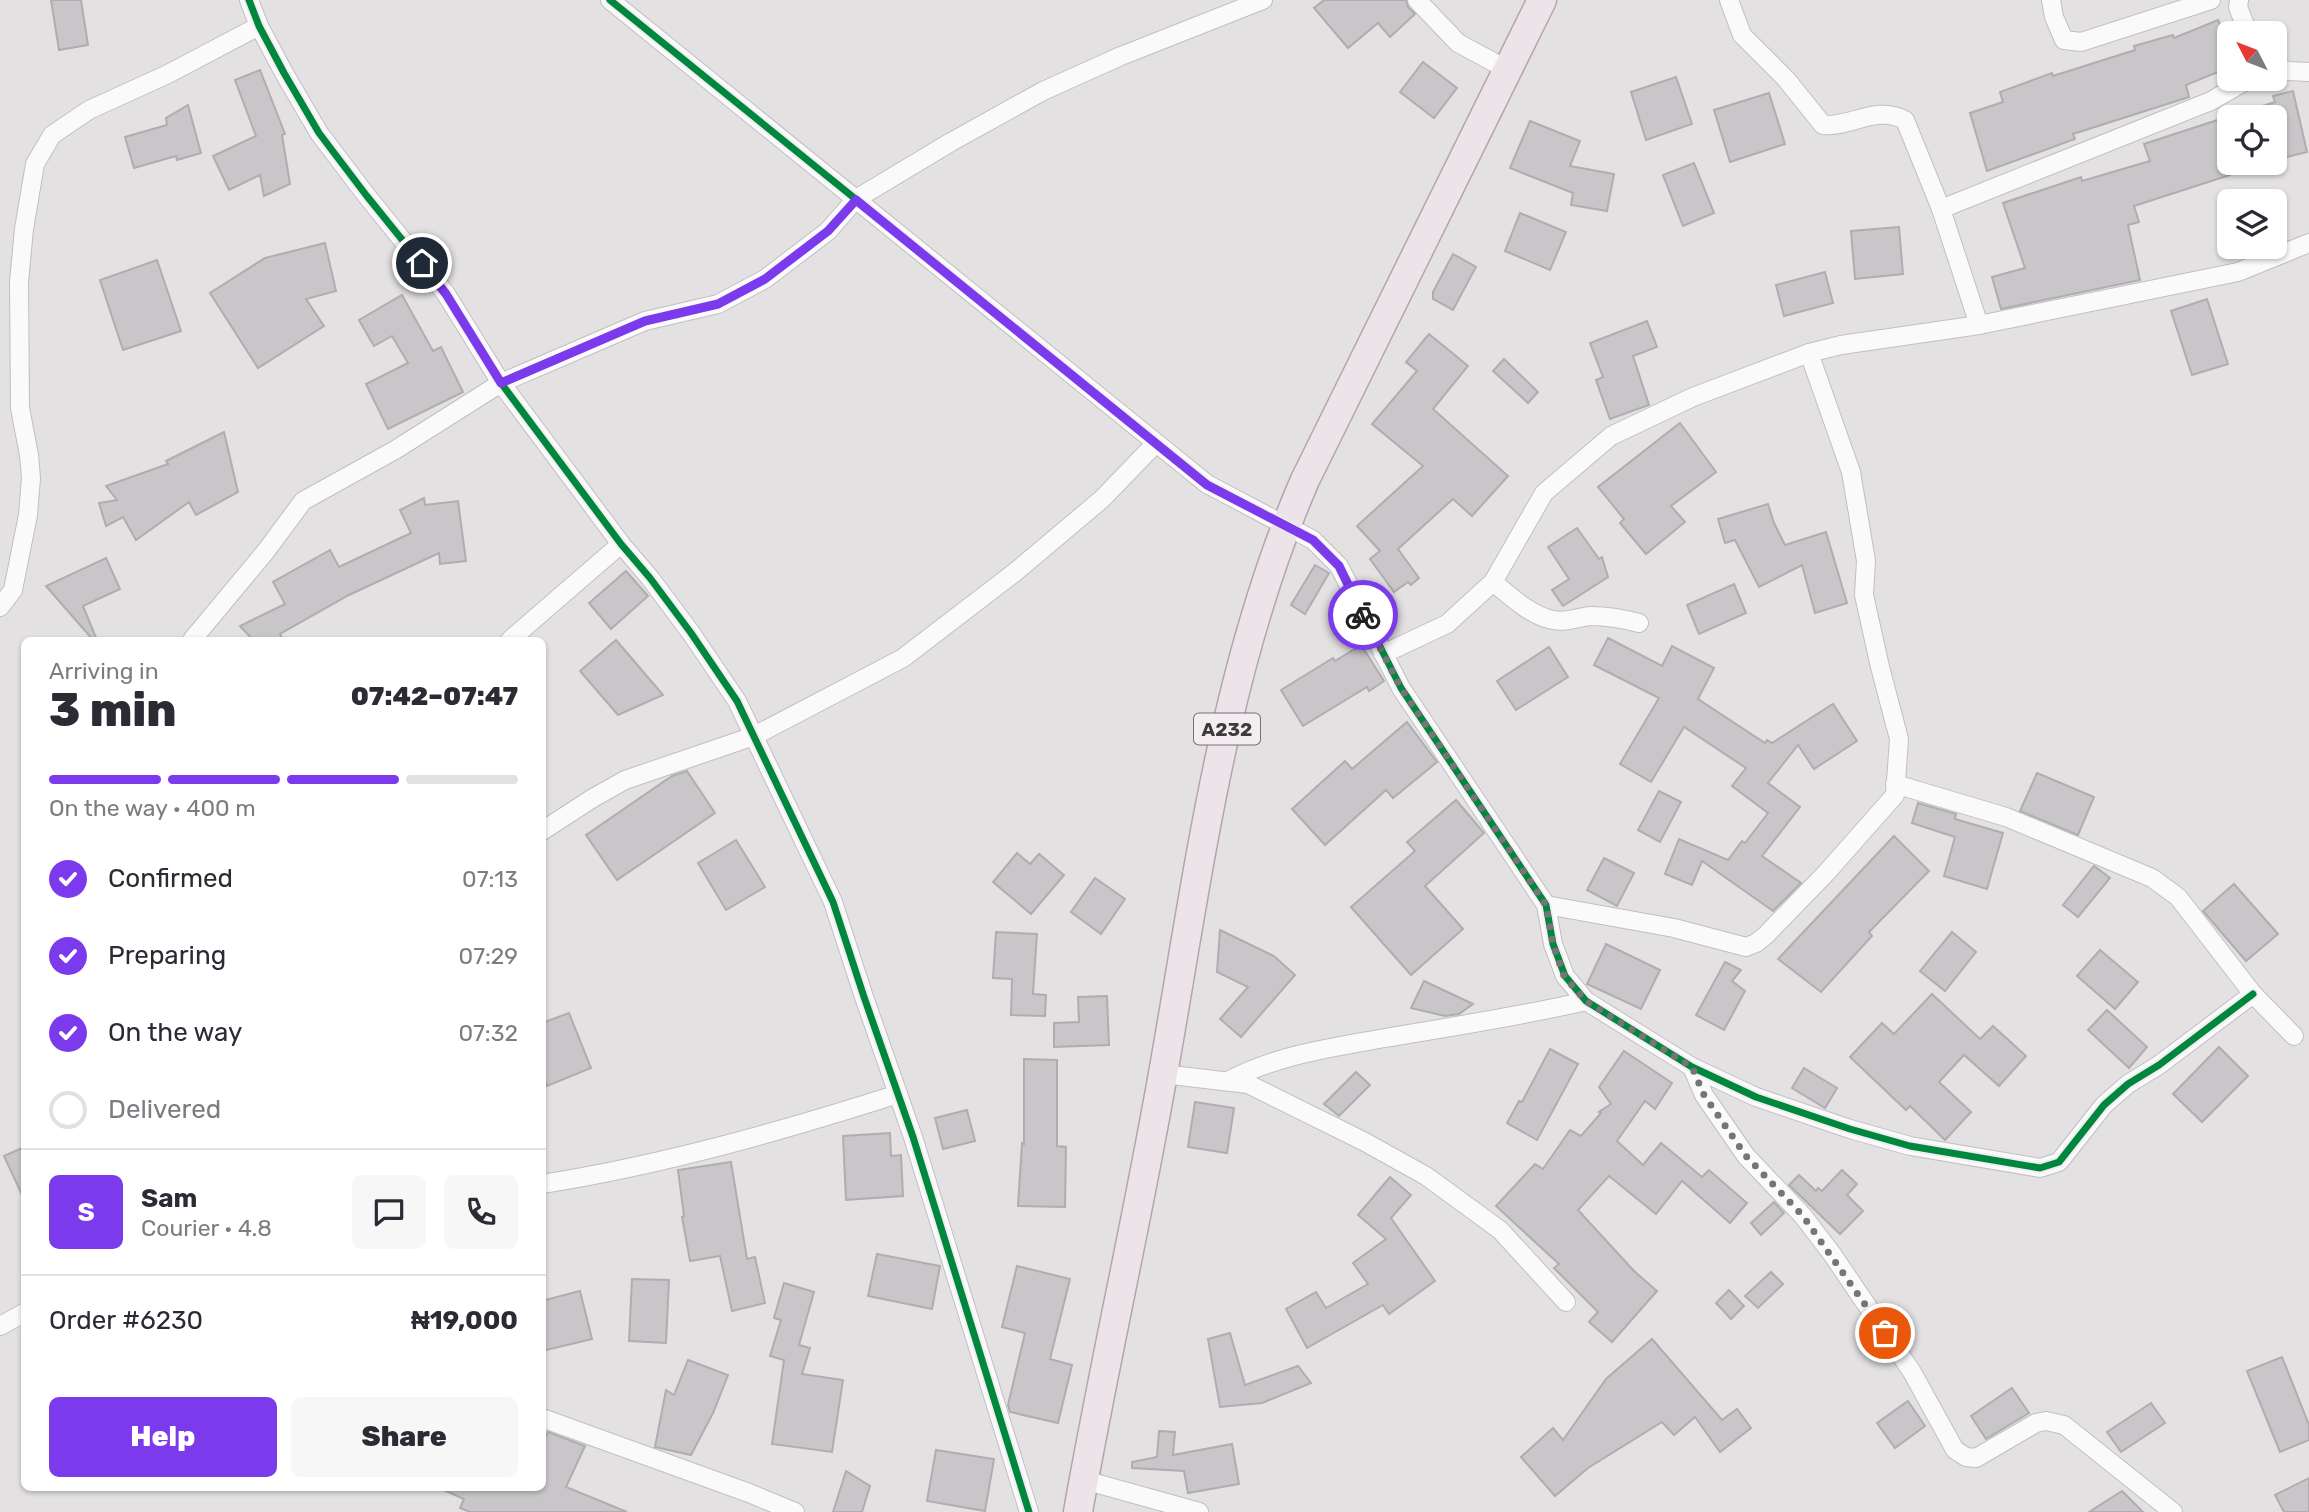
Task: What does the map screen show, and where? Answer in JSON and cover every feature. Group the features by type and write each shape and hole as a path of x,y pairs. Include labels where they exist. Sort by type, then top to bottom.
{"main road":[{"name":"A232","path":"1078,1512 1163,1074 1214,783 1250,631 1286,526 1333,423 1542,0"}],"street":[{"path":"249,0 259,26 319,133 446,294 501,383 691,633 737,701 834,902 898,1094 1029,1512"},
{"path":"610,0 1207,485 1313,540 1339,566 1401,688 1546,905 1553,944 1564,976 1586,1001 1692,1067 1756,1097 1861,1133 1910,1146 2039,1168 2059,1162 2104,1105 2127,1084 2159,1065 2253,994"},
{"path":"194,637 266,551 303,501 395,450 501,383 645,321 718,304 765,279 828,231 856,200 951,142 1043,91 1121,56 1264,0"},
{"path":"1418,0 1458,43 1508,70"},
{"path":"1729,0 1742,35 1786,79 1823,125 1834,126 1883,113 1905,120 1941,209 1979,325"},
{"path":"2051,0 2054,17 2064,40 2081,42 2211,0"},
{"path":"2239,0 2238,7 2244,21"},
{"path":"0,607 13,590 28,515 31,478 20,408 18,294 24,229 35,164 52,135 89,110 169,74 259,26"},
{"path":"2287,71 2309,72"},
{"path":"1941,209 2211,101 2228,91"},
{"path":"1383,654 1447,624 1493,582 1544,494 1611,436 1693,397 1809,353 1842,345 1979,325 2238,272 2309,243"},
{"path":"1546,905 1674,928 1746,947 1766,934 1895,795 1899,739 1864,595 1866,561 1851,472 1809,353"},
{"path":"546,828 625,780 754,736 903,658 1014,573 1092,507 1155,444"},
{"path":"513,637 621,544"},
{"path":"1493,582 1527,608 1551,620 1567,621 1589,616 1639,623"},
{"path":"1895,784 2006,817 2152,878 2178,897 2253,994 2294,1036"},
{"path":"1230,1080 1255,1067 1329,1048 1530,1014 1586,1001"},
{"path":"1692,1067 1704,1095 1746,1156 1803,1216 1832,1254 1912,1372 1955,1450 1966,1457 1976,1458 2036,1423 2046,1421 2064,1425 2173,1512"},
{"path":"1163,1074 1248,1084 1365,1142 1426,1176 1500,1230 1566,1302"},
{"path":"546,1183 611,1173 657,1162 898,1094"},
{"path":"0,1326 21,1315"},
{"path":"546,1419 795,1512"},
{"path":"1084,1480 1199,1512"}],"building":[{"path":"51,0 81,0 88,45 59,50"},
{"path":"1324,0 1406,0 1408,7 1415,14 1390,37 1378,23 1348,48 1314,8"},
{"path":"2218,21 2217,72 2186,85 2189,97 2073,134 2075,139 1987,171 1970,113 2003,102 2000,92 2052,73 2053,76 2135,50 2134,46 2173,35 2174,38"},
{"path":"1423,62 1457,88 1434,118 1400,92"},
{"path":"260,70 285,134 282,135 290,184 264,196 260,175 229,190 213,156 256,136 235,80"},
{"path":"1676,77 1692,124 1646,140 1631,92"},
{"path":"2293,91 2307,152 2287,157 2287,105 2266,105 2275,102 2273,96"},
{"path":"1769,93 1785,144 1730,162 1714,110"},
{"path":"188,105 201,153 177,160 176,156 134,168 125,137 167,125 166,118"},
{"path":"2217,120 2217,175 2230,175 2134,206 2139,222 2128,225 2140,280 2001,309 1992,277 2025,268 2003,203 2081,177 2082,181 2150,161 2144,144"},
{"path":"1530,121 1580,141 1570,166 1614,174 1607,211 1571,205 1573,193 1510,168"},
{"path":"1694,163 1714,213 1683,226 1663,175"},
{"path":"1520,213 1566,232 1550,270 1505,251"},
{"path":"1899,227 1903,274 1855,279 1851,231"},
{"path":"325,243 336,291 306,299 324,326 258,368 210,293 265,258"},
{"path":"1453,254 1476,267 1453,310 1433,299 1433,292"},
{"path":"157,260 181,331 123,350 100,280"},
{"path":"1825,272 1833,303 1784,316 1776,285"},
{"path":"402,295 433,351 441,347 463,392 388,429 366,384 408,363 392,336 374,346 359,320"},
{"path":"2207,299 2228,364 2192,375 2171,311"},
{"path":"1647,321 1657,347 1633,356 1649,405 1610,419 1596,380 1603,377 1590,343"},
{"path":"1429,334 1468,366 1433,409 1508,476 1472,516 1453,499 1398,549 1419,578 1411,585 1408,582 1394,592 1370,559 1380,551 1357,526 1423,466 1372,424 1417,371 1406,362"},
{"path":"1504,359 1538,392 1528,403 1493,371"},
{"path":"1680,423 1716,472 1671,506 1685,522 1646,554 1620,523 1624,519 1598,487"},
{"path":"224,432 238,492 196,515 189,502 136,540 123,517 106,526 99,503 117,500 106,486 168,464 166,461"},
{"path":"424,498 425,505 458,501 466,561 440,564 439,553 349,595 280,634 282,637 250,637 240,626 285,604 273,582 330,550 339,567 411,533 400,510"},
{"path":"1768,504 1785,545 1826,532 1847,603 1815,613 1802,565 1759,587 1735,540 1725,543 1718,519"},
{"path":"1577,528 1599,559 1602,557 1608,577 1563,606 1552,590 1569,579 1548,547"},
{"path":"106,558 120,589 83,606 96,637 90,637 46,586"},
{"path":"1315,565 1329,573 1305,614 1291,605"},
{"path":"626,571 648,596 611,629 589,603"},
{"path":"1734,584 1746,613 1699,634 1687,605"},
{"path":"1608,638 1662,666 1672,646 1714,668 1698,699 1765,743 1767,740 1772,743 1833,704 1857,741 1814,769 1798,745 1768,783 1800,807 1762,856 1801,883 1773,911 1702,861 1692,885 1665,874 1679,839 1728,860 1768,813 1732,786 1746,768 1684,727 1651,782 1620,764 1659,698 1594,665"},
{"path":"616,640 663,695 618,715 580,671"},
{"path":"1361,645 1384,681 1369,691 1367,687 1303,726 1281,690 1333,658 1335,661"},
{"path":"1549,647 1568,677 1516,710 1497,681"},
{"path":"1407,722 1437,762 1393,798 1386,790 1325,845 1292,809 1345,761 1352,769"},
{"path":"687,771 715,813 617,880 586,835 672,776"},
{"path":"2037,773 2094,797 2078,835 2020,811"},
{"path":"1659,791 1681,802 1660,842 1638,830"},
{"path":"1456,800 1484,833 1425,886 1463,929 1411,975 1351,907 1415,851 1407,842"},
{"path":"1918,803 1956,814 1955,819 2003,833 1987,889 1944,876 1955,837 1912,823"},
{"path":"1894,836 1929,871 1869,932 1872,936 1821,992 1778,959"},
{"path":"736,840 765,887 726,910 698,863"},
{"path":"1017,853 1030,864 1039,854 1064,875 1031,914 993,882"},
{"path":"1604,858 1634,873 1617,906 1587,890"},
{"path":"2094,866 2110,878 2078,917 2063,905"},
{"path":"1095,878 1125,899 1101,934 1071,912"},
{"path":"2234,884 2278,934 2246,961 2203,911"},
{"path":"1220,930 1274,956 1295,975 1241,1037 1220,1019 1248,987 1217,972"},
{"path":"996,932 1037,934 1033,994 1046,995 1045,1016 1011,1015 1012,979 993,978"},
{"path":"1952,932 1976,952 1945,991 1920,971"},
{"path":"1606,944 1660,970 1641,1009 1587,984"},
{"path":"2100,950 2138,982 2115,1009 2077,976"},
{"path":"1725,962 1741,970 1732,981 1745,991 1724,1030 1696,1015"},
{"path":"1424,981 1473,1004 1459,1014 1445,1016 1411,1008"},
{"path":"1932,994 1980,1039 1993,1026 2026,1056 1999,1086 1964,1055 1939,1082 1971,1112 1945,1140 1910,1106 1906,1110 1850,1057 1882,1023 1894,1034"},
{"path":"1107,996 1109,1045 1054,1047 1054,1023 1079,1022 1078,997"},
{"path":"2107,1010 2147,1047 2129,1068 2088,1030"},
{"path":"569,1013 591,1068 547,1086 546,1022"},
{"path":"2219,1047 2248,1076 2202,1122 2173,1094"},
{"path":"1550,1049 1578,1064 1537,1140 1507,1123 1519,1101 1522,1102"},
{"path":"1624,1051 1672,1083 1655,1109 1645,1101 1617,1141 1643,1165 1661,1143 1702,1177 1709,1170 1747,1203 1730,1223 1682,1181 1656,1214 1609,1176 1578,1210 1634,1271 1657,1291 1612,1342 1589,1322 1598,1312 1554,1268 1559,1264 1496,1206 1535,1164 1543,1169 1570,1130 1581,1136 1601,1113 1599,1112 1611,1104 1599,1087"},
{"path":"1024,1059 1057,1060 1057,1146 1066,1147 1065,1207 1018,1206 1022,1143 1024,1144"},
{"path":"1804,1068 1837,1088 1825,1108 1792,1088"},
{"path":"1356,1072 1370,1085 1339,1116 1324,1104"},
{"path":"1195,1102 1234,1108 1227,1153 1188,1147"},
{"path":"967,1110 975,1141 943,1149 935,1118"},
{"path":"890,1133 891,1156 901,1155 903,1196 846,1200 843,1136"},
{"path":"21,1148 21,1193 4,1156"},
{"path":"731,1162 747,1259 755,1257 765,1303 732,1311 720,1256 690,1261 682,1217 678,1170"},
{"path":"1842,1170 1857,1184 1847,1195 1863,1211 1840,1234 1789,1185 1799,1175 1816,1191 1818,1188 1822,1191"},
{"path":"1390,1177 1411,1195 1391,1218 1435,1281 1389,1314 1383,1305 1307,1348 1286,1309 1316,1292 1326,1308 1368,1284 1353,1263 1386,1239 1358,1215"},
{"path":"1774,1202 1784,1213 1761,1235 1751,1223"},
{"path":"877,1254 940,1266 932,1309 868,1296"},
{"path":"1017,1266 1070,1279 1050,1359 1072,1365 1058,1423 1010,1412 1008,1405 1025,1333 1002,1327"},
{"path":"1771,1272 1783,1284 1758,1308 1745,1296"},
{"path":"632,1279 669,1280 666,1343 629,1341"},
{"path":"784,1283 814,1292 799,1345 810,1348 802,1374 843,1380 832,1452 772,1444 784,1360 770,1356 781,1320 774,1318"},
{"path":"1729,1290 1744,1306 1731,1319 1716,1303"},
{"path":"580,1291 592,1339 546,1350 546,1300"},
{"path":"1230,1333 1245,1385 1298,1366 1311,1383 1262,1403 1220,1407 1208,1339"},
{"path":"1652,1339 1722,1420 1737,1409 1751,1428 1720,1452 1695,1417 1674,1435 1662,1422 1588,1468 1555,1496 1521,1457 1553,1428 1563,1440 1606,1379"},
{"path":"2282,1357 2309,1425 2309,1440 2280,1452 2247,1371"},
{"path":"688,1360 728,1375 713,1413 691,1455 655,1447 666,1390 674,1395"},
{"path":"2012,1388 2029,1413 1986,1439 1971,1416"},
{"path":"1908,1401 1925,1426 1895,1448 1877,1423"},
{"path":"2151,1403 2165,1423 2121,1452 2107,1432"},
{"path":"1159,1431 1175,1432 1173,1455 1232,1444 1239,1484 1188,1493 1184,1471 1132,1468 1132,1462 1157,1457"},
{"path":"548,1432 585,1446 566,1487 627,1512 470,1512 460,1508 464,1499 446,1491 546,1491"},
{"path":"936,1450 994,1459 985,1511 927,1501"},
{"path":"846,1471 870,1486 862,1512 833,1512"},
{"path":"2309,1478 2309,1512 2284,1512 2275,1495"},
{"path":"2122,1491 2143,1512 2089,1512"}],"cycle path":[{"path":"249,0 259,26 319,133 446,294 501,383 691,633 737,701 833,902 913,1137 1029,1512"},
{"path":"610,0 1207,484 1313,540 1339,566 1401,688 1546,905 1553,944 1565,976 1586,1001 1692,1067 1756,1097 1850,1129 1910,1146 2040,1168 2059,1162 2104,1105 2128,1084 2159,1065 2253,994"}],"way so far":[{"path":"1363,615 1401,688 1546,905 1553,944 1564,976 1586,1001 1692,1067 1704,1095 1746,1156 1803,1216 1885,1333"}],"route":[{"path":"422,263 446,294 501,383 645,321 718,304 765,279 828,231 856,200 1207,485 1313,540 1339,566 1363,615"}]}
